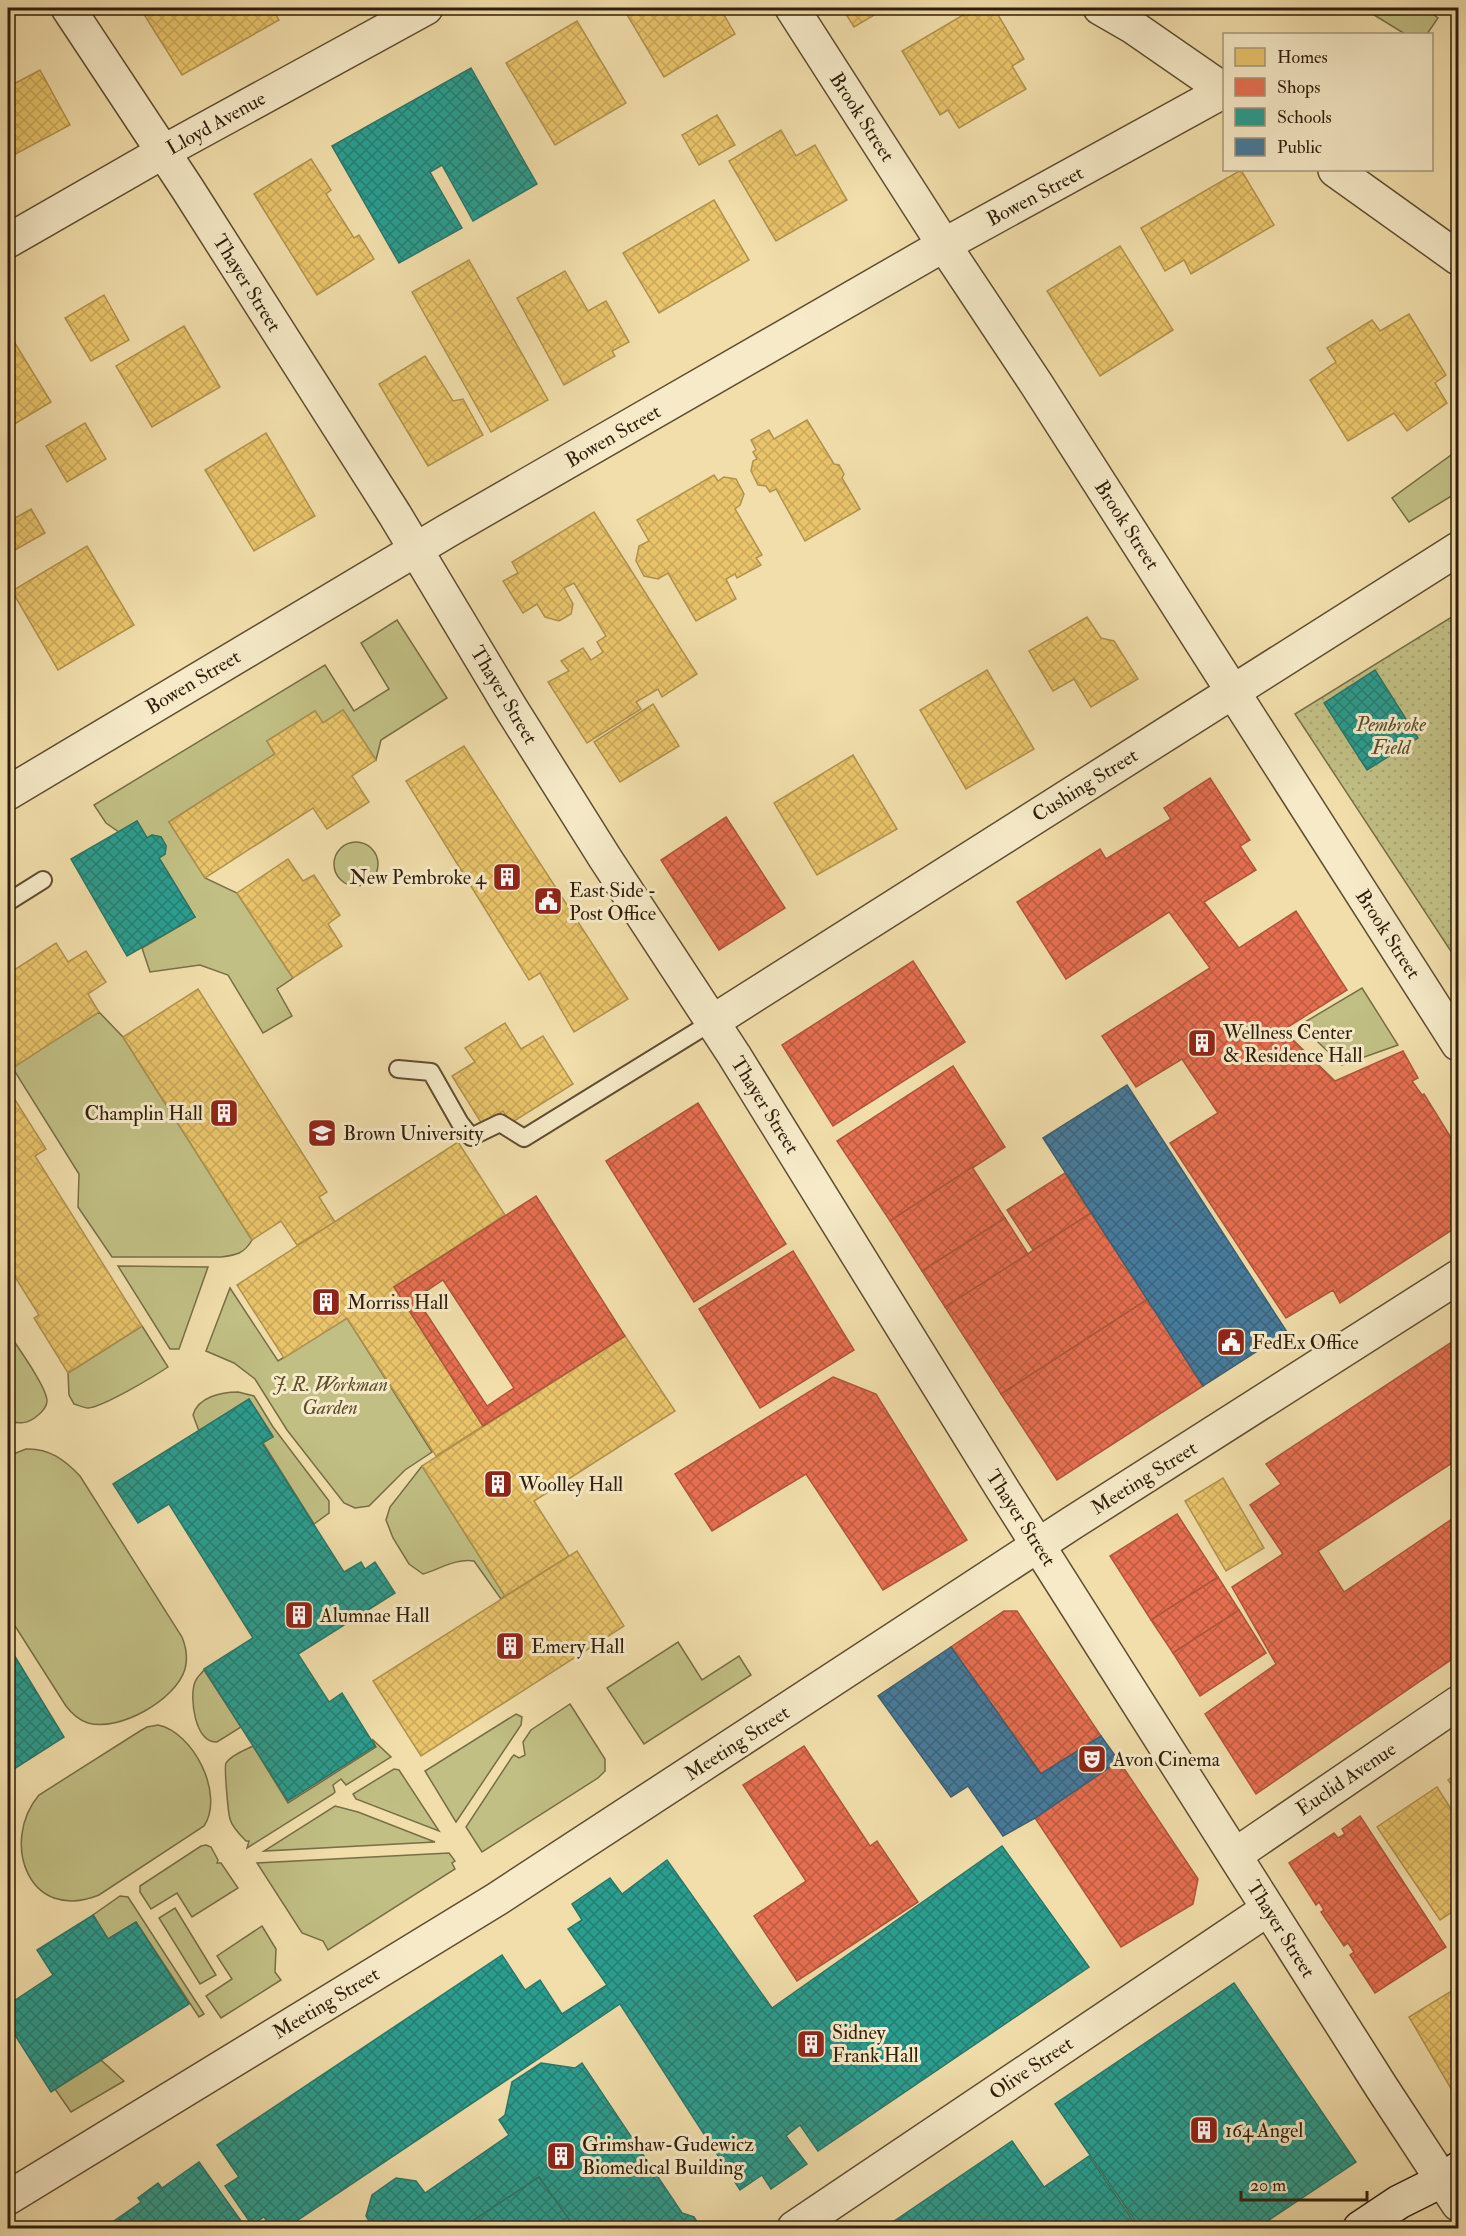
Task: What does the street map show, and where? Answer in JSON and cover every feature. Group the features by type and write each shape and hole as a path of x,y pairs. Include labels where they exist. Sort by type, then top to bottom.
{"street":[{"name":"Thayer Street","path":"68,8 163,152 417,550 509,705 712,1022 1268,1909 1453,2184"},
{"name":"Lloyd Avenue","path":"8,241 163,152 426,8"},
{"name":"Brook Street","path":"792,8 1037,385 1458,1044"},
{"path":"1100,8 1133,27 1223,90"},
{"name":"Bowen Street","path":"8,793 417,550 944,245 1223,92"},
{"path":"1336,171 1458,258"},
{"name":"Cushing Street","path":"712,1022 1458,549"},
{"name":"Meeting Street","path":"8,2198 497,1899 1038,1545 1458,1277"},
{"name":"Euclid Avenue","path":"1234,1855 1458,1703"},
{"name":"Olive Street","path":"794,2229 1268,1909"},
{"path":"1360,2229 1399,2202 1453,2184"}],"lane":[{"path":"8,902 43,880"},
{"path":"398,1069 430,1072 471,1137 500,1123 524,1138 712,1022"}],"green space":[{"path":"1368,8 1425,8 1438,18 1428,33 1403,33 1366,10"},
{"path":"1458,450 1458,492 1409,522 1392,498"},
{"name":"Pembroke Field","path":"1458,613 1458,962 1295,714"},
{"path":"397,620 447,698 381,740 376,760 343,710 323,723 315,711 267,741 275,754 169,822 205,878 237,893 293,978 277,989 292,1016 263,1033 228,975 200,965 150,972 142,948 195,917 159,858 165,854 166,846 161,837 152,835 147,838 137,821 119,832 106,823 94,805 325,665 354,711 389,689 361,643"},
{"path":"356,842 365,843 372,848 377,855 377,873 372,880 365,885 356,886 347,885 340,880 335,873 334,864 335,855 340,848 347,843"},
{"path":"1362,988 1398,1045 1342,1065 1300,1025"},
{"path":"99,1012 123,1037 252,1240 243,1251 221,1257 112,1257 78,1207 79,1174 12,1067"},
{"path":"118,1266 208,1267 179,1349 170,1349"},
{"name":"J. R. Workman Garden","path":"230,1288 278,1361 347,1318 432,1452 405,1470 369,1506 355,1508 344,1503 287,1430 255,1379 234,1363 206,1351"},
{"path":"142,1326 168,1367 105,1403 86,1408 74,1404 69,1395 68,1373"},
{"path":"8,1332 37,1376 47,1401 41,1413 34,1419 23,1423 8,1421"},
{"path":"238,1392 254,1396 273,1427 329,1501 329,1513 314,1524 263,1443 273,1436 249,1399 199,1431 193,1415 200,1404 211,1397"},
{"path":"26,1449 34,1449 56,1456 80,1476 182,1637 186,1661 180,1681 159,1702 130,1718 101,1725 88,1723 71,1712 8,1615 8,1456"},
{"path":"422,1466 505,1596 501,1599 474,1561 454,1562 423,1574 409,1564 393,1538 386,1520 390,1507"},
{"path":"678,1642 702,1680 739,1656 751,1675 644,1744 607,1688"},
{"path":"204,1670 241,1727 217,1742 209,1741 203,1736 195,1718 193,1689"},
{"path":"570,1704 605,1759 605,1771 598,1778 482,1852 466,1827 512,1757 514,1755 519,1758 525,1755 523,1742 531,1730"},
{"path":"516,1714 522,1717 521,1725 456,1822 425,1771"},
{"path":"158,1725 171,1730 183,1739 202,1766 211,1798 204,1826 99,1895 74,1901 54,1898 39,1888 28,1873 22,1855 22,1834 27,1814 39,1795 140,1731"},
{"path":"372,1739 391,1757 346,1785 341,1779 333,1785 335,1792 333,1794 247,1848 249,1841 246,1841 236,1831 229,1815 226,1763 231,1758 253,1746 288,1803 376,1747"},
{"path":"394,1769 399,1770 439,1831 356,1799 353,1794"},
{"path":"335,1806 358,1812 435,1842 264,1851"},
{"path":"206,1845 211,1847 218,1860 217,1863 221,1863 238,1888 192,1917 177,1893 151,1909 140,1892 140,1886"},
{"path":"449,1853 455,1861 452,1863 455,1869 328,1950 323,1941 302,1933 257,1863"},
{"path":"120,1896 128,1897 204,2014 199,2017 136,1922 108,1939 93,1915"},
{"path":"175,1908 216,1975 200,1984 159,1918"},
{"path":"262,1926 276,1949 275,1972 281,1980 221,2018 206,1996 232,1979 217,1956"},
{"path":"101,2060 124,2081 71,2112 55,2089"}],"building: Homes":[{"path":"140,8 272,8 279,20 182,75"},
{"path":"623,8 720,8 735,34 664,77"},
{"path":"842,8 886,8 854,27"},
{"path":"975,8 994,8 1024,59 1012,66 1026,89 959,128 948,110 940,115 902,51"},
{"path":"577,21 626,103 555,145 506,63"},
{"path":"40,70 70,125 8,158 8,87"},
{"path":"717,115 735,145 699,165 682,135"},
{"path":"781,130 796,156 815,145 847,200 776,241 729,161"},
{"path":"311,159 331,190 326,194 354,238 359,235 374,259 317,295 254,194"},
{"path":"1239,171 1242,171 1274,225 1191,274 1184,260 1165,271 1141,228"},
{"path":"714,200 749,260 659,313 623,253"},
{"path":"1120,246 1173,330 1100,376 1047,291"},
{"path":"469,260 548,400 491,432 412,292"},
{"path":"565,271 588,311 606,301 629,342 612,351 615,356 564,385 517,298"},
{"path":"104,295 129,340 91,361 65,318"},
{"path":"1409,314 1446,375 1435,383 1447,403 1407,431 1394,413 1348,441 1310,380 1336,362 1327,348 1372,320 1380,331"},
{"path":"184,326 220,387 152,427 116,366"},
{"path":"13,340 51,402 8,428 8,343"},
{"path":"425,356 453,401 463,399 483,435 428,466 379,384"},
{"path":"807,420 834,464 839,465 844,474 842,478 860,509 805,541 776,489 770,492 766,486 758,485 751,471 753,461 757,459 751,440 769,430 774,439"},
{"path":"85,423 106,459 67,482 46,446"},
{"path":"266,433 315,516 254,551 205,470"},
{"path":"714,475 718,481 724,477 736,479 744,494 740,505 735,509 762,555 756,558 761,565 737,578 735,574 726,579 736,599 696,621 668,573 658,579 644,576 636,561 639,546 649,541 637,520"},
{"path":"31,509 45,533 8,554 8,522"},
{"path":"594,512 697,674 662,697 658,689 636,702 641,709 587,743 548,682 569,671 561,661 583,648 591,660 603,652 597,642 606,636 574,583 564,588 573,604 571,614 559,621 545,617 537,604 523,613 503,581 518,573 512,562"},
{"path":"87,546 134,625 58,670 12,591"},
{"path":"1087,617 1101,638 1114,641 1138,679 1091,707 1074,679 1053,691 1029,651"},
{"path":"987,670 1034,749 966,789 920,710"},
{"path":"653,704 679,746 620,782 594,742"},
{"path":"343,710 376,760 352,776 369,802 327,829 313,808 205,878 169,822 275,754 267,741 315,711 323,723"},
{"name":"New Pembroke 4","path":"464,746 628,999 574,1032 540,973 529,980 406,781"},
{"path":"853,755 897,829 817,875 774,803"},
{"path":"288,859 303,881 314,875 340,915 328,924 342,946 293,978 237,893"},
{"path":"56,943 68,962 86,951 106,982 88,994 99,1012 8,1071 8,974"},
{"name":"Champlin Hall","path":"198,989 327,1192 319,1197 335,1222 297,1245 281,1221 252,1240 123,1037"},
{"path":"505,1023 521,1049 543,1036 573,1084 511,1123 503,1111 482,1124 452,1076 475,1062 465,1048"},
{"path":"12,1095 46,1149 35,1156 142,1326 68,1373 34,1318 39,1315 10,1269 8,1271 8,1098"},
{"name":"Morriss Hall","path":"458,1142 505,1215 394,1287 483,1426 436,1456 347,1318 284,1358 237,1285"},
{"name":"Woolley Hall","path":"625,1336 675,1411 534,1501 569,1556 505,1596 422,1466"},
{"path":"1223,1478 1264,1548 1226,1571 1185,1501"},
{"name":"Emery Hall","path":"577,1551 624,1626 421,1756 373,1681"},
{"path":"1458,1773 1458,1794 1448,1780"},
{"path":"1437,1787 1458,1820 1458,1908 1440,1920 1377,1827"},
{"path":"1458,1987 1458,2089 1453,2092 1409,2017"}],"building: Shops":[{"name":"Wellness Center & Residence Hall","path":"1210,778 1250,840 1240,846 1256,870 1204,902 1239,948 1296,911 1347,990 1283,1030 1335,1081 1403,1051 1418,1078 1412,1081 1422,1095 1424,1094 1458,1149 1458,1226 1340,1303 1333,1290 1286,1318 1170,1143 1218,1113 1182,1059 1136,1087 1102,1036 1210,968 1169,912 1066,979 1017,902 1100,849 1106,859 1171,819 1164,808"},
{"path":"726,817 785,908 719,950 661,860"},
{"path":"913,961 965,1042 833,1126 782,1045"},
{"path":"953,1066 1005,1147 890,1221 837,1141"},
{"path":"698,1103 786,1244 694,1302 606,1161"},
{"path":"972,1167 1005,1218 922,1271 890,1221"},
{"path":"1065,1173 1091,1213 1033,1250 1007,1210"},
{"path":"536,1196 625,1336 483,1426 394,1287","holes":["443,1280 514,1388 487,1406 416,1298"]},
{"path":"1091,1213 1148,1299 1001,1394 945,1307"},
{"path":"1005,1218 1028,1254 945,1307 922,1271"},
{"path":"793,1251 854,1350 760,1408 699,1309"},
{"path":"1148,1299 1203,1386 1057,1480 1001,1394"},
{"path":"1458,1338 1458,1459 1318,1551 1344,1592 1458,1515 1458,1655 1256,1794 1205,1714 1276,1664 1232,1587 1283,1554 1250,1505 1281,1484 1266,1464"},
{"path":"833,1377 876,1394 967,1540 883,1590 806,1474 712,1531 675,1474"},
{"path":"1177,1514 1218,1577 1151,1620 1110,1556"},
{"path":"1218,1577 1239,1610 1173,1653 1151,1620"},
{"path":"1239,1610 1266,1653 1200,1696 1173,1653"},
{"path":"1004,1611 1017,1611 1101,1736 1041,1774 951,1647"},
{"path":"804,1746 870,1846 877,1841 918,1902 797,1981 754,1916 806,1881 743,1785"},
{"path":"1119,1761 1198,1879 1193,1904 1121,1947 1035,1818"},
{"path":"1360,1816 1446,1947 1375,1993 1350,1955 1354,1952 1348,1943 1344,1946 1321,1912 1324,1910 1319,1902 1316,1905 1289,1863 1334,1833 1338,1838 1345,1834 1342,1829"}],"building: Schools":[{"path":"471,68 537,184 473,221 442,165 430,172 462,228 399,263 332,146"},
{"path":"1375,670 1418,738 1367,770 1324,703"},
{"path":"137,821 147,838 152,835 161,837 166,846 165,854 159,858 195,917 127,956 71,859"},
{"name":"Alumnae Hall","path":"249,1399 273,1437 262,1443 344,1572 361,1562 365,1569 375,1562 395,1593 298,1654 329,1702 342,1693 375,1746 288,1801 204,1669 253,1638 169,1504 138,1523 113,1484"},
{"path":"8,1645 64,1737 8,1773"},
{"name":"Sidney Frank Hall","path":"1002,1846 1089,1967 818,2151 800,2125 786,2136 807,2164 771,2189 762,2175 740,2190 620,2004 286,2228 272,2228 264,2217 252,2225 225,2186 239,2177 217,2145 502,1955 525,1990 540,1980 562,2014 607,1985 568,1929 582,1920 572,1904 610,1878 622,1894 667,1860 772,2008"},
{"path":"93,1915 108,1939 136,1922 189,2004 51,2092 8,2024 8,2005 53,1975 37,1950"},
{"name":"164 Angel","path":"1234,1983 1356,2162 1257,2228 1140,2228 1055,2104"},
{"name":"Grimshaw-Gudewicz Biomedical Building","path":"541,2063 575,2068 582,2063 682,2213 694,2217 701,2228 575,2228 539,2177 462,2228 373,2228 366,2216 372,2195 396,2178 416,2181 425,2193 509,2135 499,2120 505,2115 512,2082"},
{"path":"1012,2141 1044,2187 1089,2156 1136,2225 1131,2228 884,2228"},
{"path":"199,2162 246,2228 104,2228 141,2202 138,2198 158,2183 162,2188"},
{"path":"539,2177 575,2228 462,2228"}],"building: Public":[{"path":"1127,1085 1287,1332 1203,1386 1043,1138"},
{"path":"951,1647 1041,1774 1101,1736 1119,1761 1035,1818 1003,1836 968,1786 951,1797 878,1696"}],"place":[{"name":"New Pembroke 4","path":"507,877"},
{"name":"East Side - Post Office","path":"548,901"},
{"name":"Wellness Center & Residence Hall","path":"1202,1043"},
{"name":"Champlin Hall","path":"224,1113"},
{"name":"Brown University","path":"322,1133"},
{"name":"Morriss Hall","path":"326,1302"},
{"name":"FedEx Office","path":"1231,1342"},
{"name":"Woolley Hall","path":"498,1484"},
{"name":"Alumnae Hall","path":"299,1615"},
{"name":"Emery Hall","path":"510,1646"},
{"name":"Avon Cinema","path":"1092,1759"},
{"name":"Sidney Frank Hall","path":"811,2044"},
{"name":"164 Angel","path":"1204,2130"},
{"name":"Grimshaw-Gudewicz Biomedical Building","path":"561,2156"}]}
